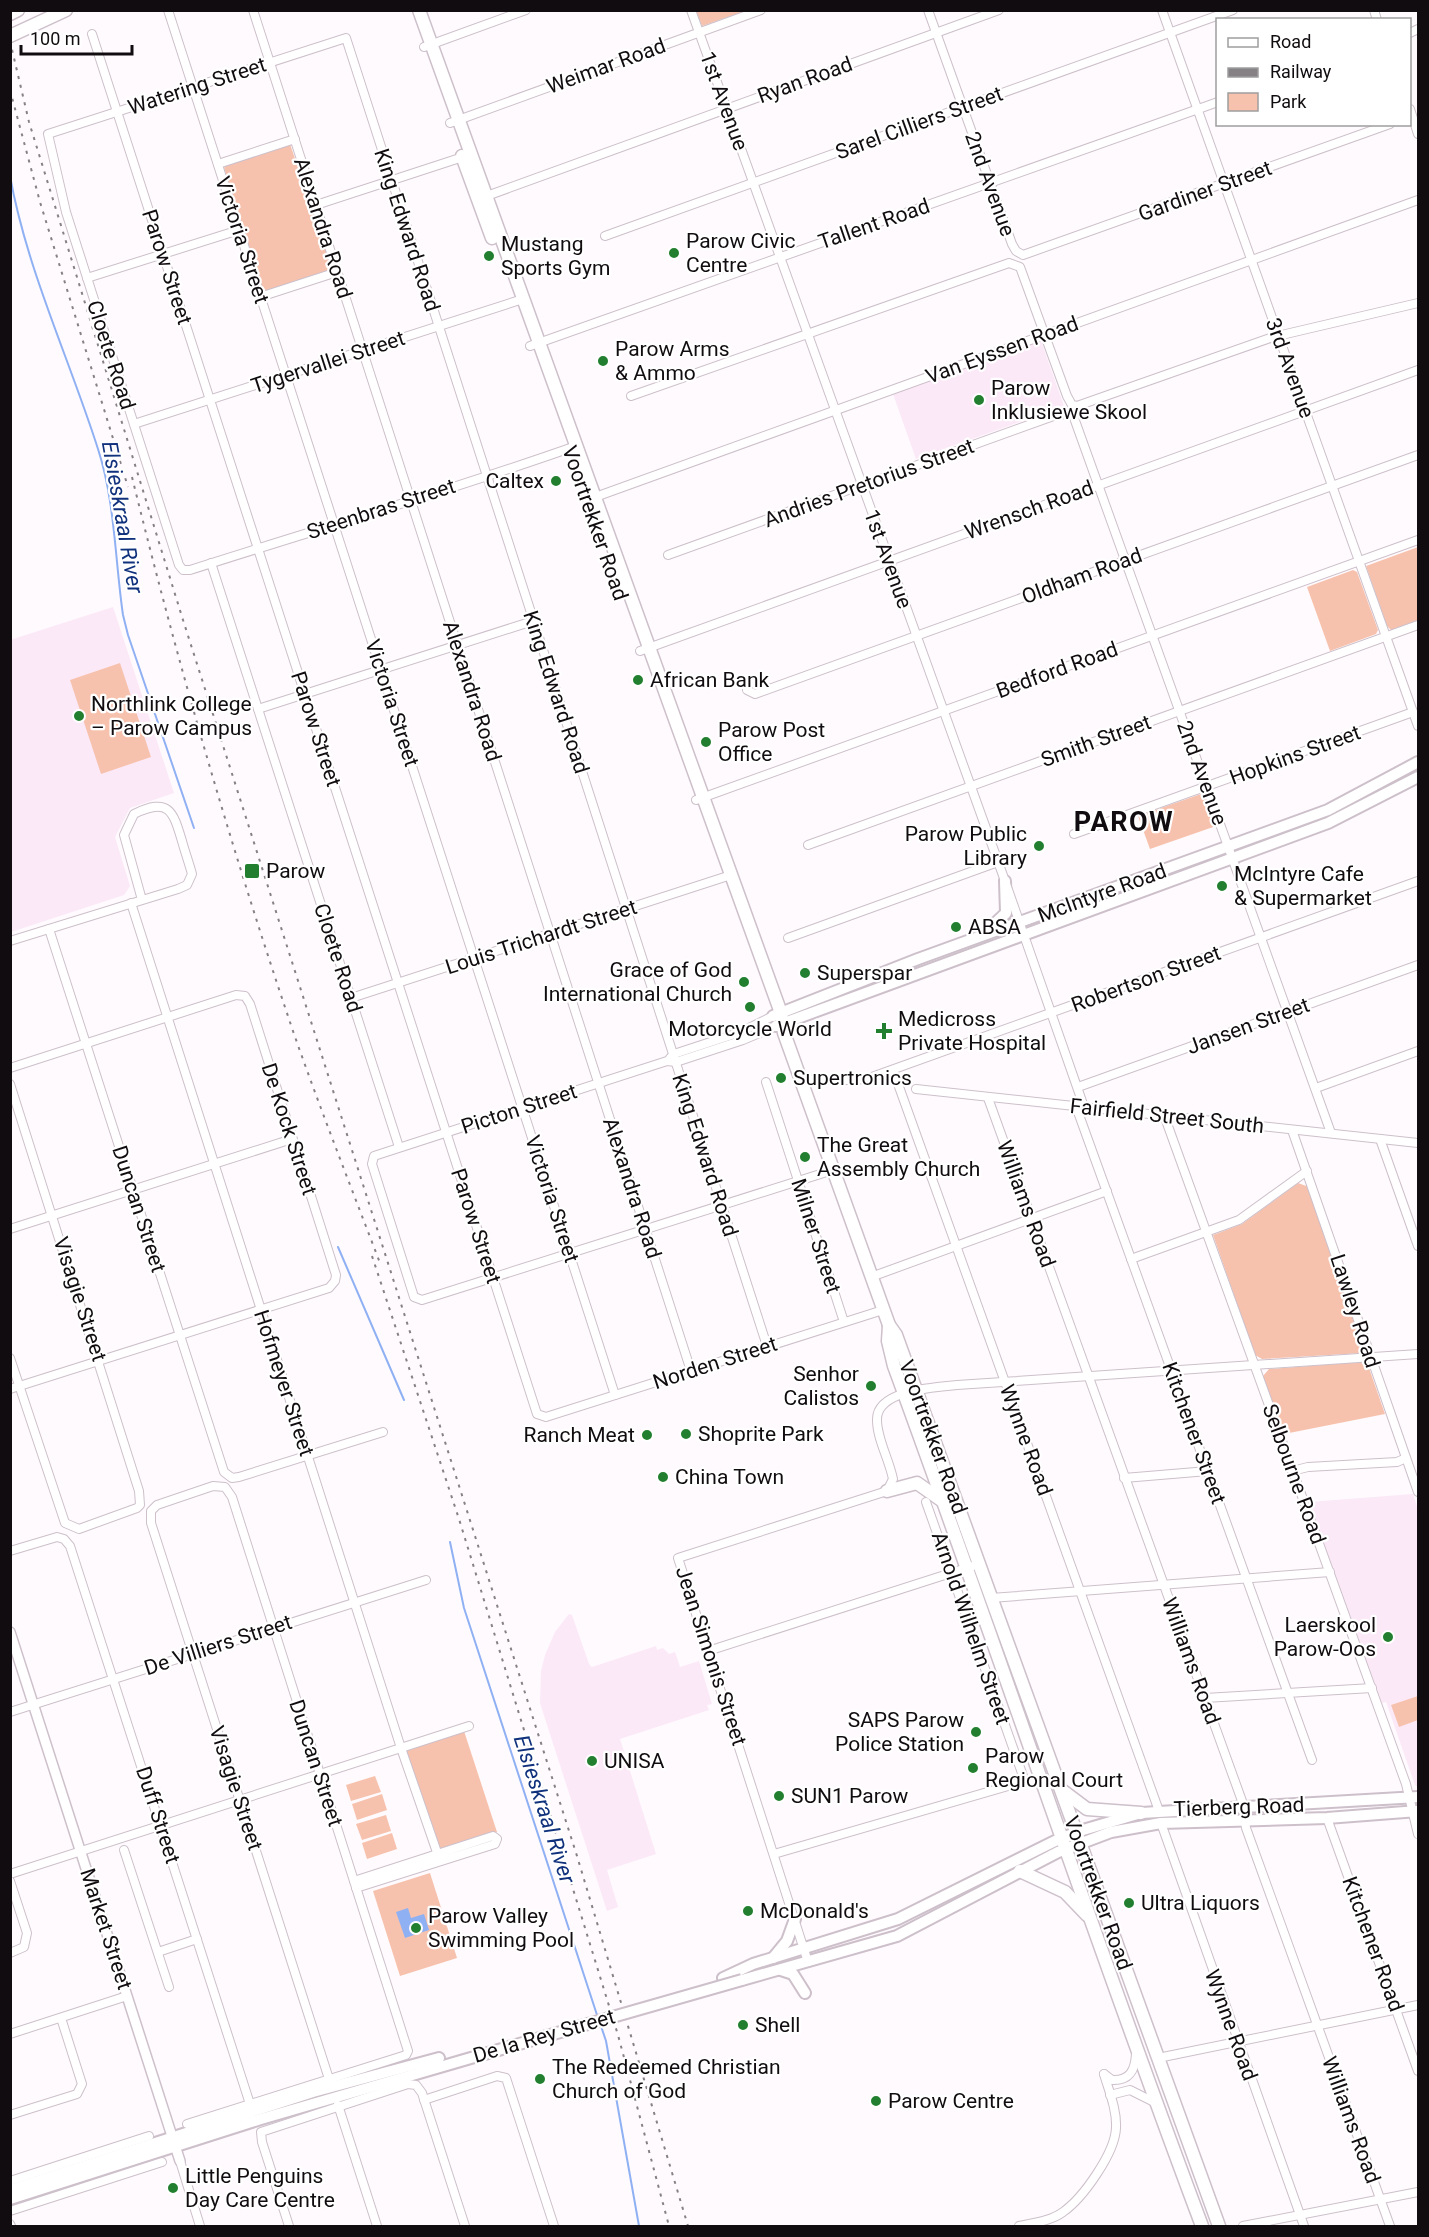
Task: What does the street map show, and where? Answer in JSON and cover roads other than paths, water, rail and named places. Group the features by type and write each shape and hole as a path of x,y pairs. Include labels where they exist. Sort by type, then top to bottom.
{"main road":[{"path":"10,14 18,10"},
{"path":"10,36 66,10"},
{"name":"Voortrekker Road","path":"410,10 427,45 871,1277 889,1325 896,1335 942,1501 991,1598 1158,2058 1214,2225"},
{"name":"Voortrekker Road","path":"419,10 427,45"},
{"name":"McIntyre Road","path":"780,1022 978,937 1229,848 1328,810 1419,762"},
{"name":"McIntyre Road","path":"780,1022 1328,823 1419,777"},
{"path":"978,937 1005,915 1005,881"},
{"name":"Voortrekker Road","path":"910,1392 973,1566 1137,2051 1202,2226"},
{"path":"886,1491 917,1483 942,1501"},
{"path":"1060,1788 1073,1801 1087,1809 1141,1813"},
{"name":"Tierberg Road","path":"1065,1843 1141,1813 1414,1797"},
{"name":"Tierberg Road","path":"1078,1838 1161,1823 1327,1818 1415,1811"},
{"name":"De la Rey Street","path":"10,2199 313,2092 780,1970 897,1936 941,1916 1065,1843"},
{"name":"De la Rey Street","path":"587,2020 723,1978 772,1958 898,1919 1065,1843"},
{"path":"1020,1871 1068,1894 1095,1926"},
{"path":"852,1935 888,1930 929,1913 941,1916"},
{"path":"772,1958 787,1941 795,1919"},
{"path":"780,1970 793,1974 805,1993"},
{"name":"De la Rey Street","path":"10,2190 174,2142"}],"street":[{"name":"Victoria Street","path":"168,10 615,1395"},
{"name":"Alexandra Road","path":"253,10 691,1371"},
{"path":"427,45 526,10"},
{"name":"1st Avenue","path":"691,10 1052,1013 1078,1088 1081,1107"},
{"name":"Weimar Road","path":"454,121 761,10"},
{"name":"2nd Avenue","path":"928,10 1012,244 1019,254"},
{"name":"Ryan Road","path":"481,198 999,10"},
{"name":"3rd Avenue","path":"1162,10 1419,726"},
{"name":"Sarel Cilliers Street","path":"605,236 1233,10"},
{"name":"Parow Street","path":"92,34 492,1278 536,1412 540,1417 546,1417"},
{"name":"Watering Street","path":"48,134 346,38"},
{"name":"King Edward Road","path":"346,38 767,1346"},
{"name":"Tallent Road","path":"534,345 1216,103"},
{"path":"1412,114 1419,134"},
{"name":"Gardiner Street","path":"1019,254 1030,254 1384,126"},
{"name":"Cloete Road","path":"48,134 66,212 87,279 179,566 185,570"},
{"path":"218,164 295,138"},
{"path":"316,205 467,156"},
{"name":"Van Eyssen Road","path":"590,499 1419,200"},
{"path":"87,279 239,230"},
{"name":"2nd Avenue","path":"807,334 1004,264 1016,263 1020,267 1072,405 1081,406 1279,336"},
{"path":"261,297 338,272"},
{"name":"Tygervallei Street","path":"134,424 519,301"},
{"path":"1279,336 1419,303"},
{"path":"631,396 807,334"},
{"name":"Wrensch Road","path":"644,650 1419,370"},
{"name":"Andries Pretorius Street","path":"668,555 1059,414 1070,414"},
{"name":"2nd Avenue","path":"1070,414 1075,418 1331,1133"},
{"name":"Steenbras Street","path":"185,570 573,448"},
{"name":"Oldham Road","path":"747,690 755,693 1419,455"},
{"name":"Bedford Road","path":"700,799 1419,540"},
{"name":"Cloete Road","path":"211,563 399,1147"},
{"path":"258,709 534,621"},
{"name":"Smith Street","path":"808,845 1419,625"},
{"name":"Hopkins Street","path":"1074,834 1413,712"},
{"path":"10,941 178,889 187,885 192,874 176,819 165,807 150,807 134,814 124,835 142,900"},
{"path":"788,938 998,862"},
{"name":"Louis Trichardt Street","path":"351,998 728,876"},
{"name":"Robertson Street","path":"802,1082 815,1079 852,1082 893,1070 1419,880"},
{"name":"Hofmeyer Street","path":"131,903 401,1748 439,1858"},
{"name":"Duncan Street","path":"49,929 221,1467 227,1476 239,1477 308,1456"},
{"name":"Jansen Street","path":"1078,1088 1419,965"},
{"name":"De Kock Street","path":"167,1017 236,995 244,996 249,1001 335,1272 335,1281 328,1288 260,1308"},
{"path":"10,1068 167,1017"},
{"name":"Picton Street","path":"492,1278 422,1300 414,1297 372,1164 372,1157 675,1058 743,1040 780,1022"},
{"path":"1316,1088 1419,1051"},
{"name":"Wynne Road","path":"893,1070 1159,1811"},
{"name":"Milner Street","path":"766,1082 844,1322"},
{"name":"Visagie Street","path":"10,1084 100,1361 139,1491 140,1505 131,1512 79,1529 70,1528 63,1520 20,1386"},
{"name":"Fairfield Street South","path":"916,1089 1419,1143"},
{"name":"Williams Road","path":"988,1098 1205,1698 1243,1807 1245,1821 1390,2226"},
{"name":"Kitchener Street","path":"1081,1107 1131,1259 1312,1760"},
{"name":"Selbourne Road","path":"1164,1115 1292,1471 1414,1797 1419,1834"},
{"name":"Lawley Road","path":"1293,1130 1419,1492"},
{"path":"10,1229 292,1139"},
{"path":"1380,1139 1419,1246"},
{"path":"492,1278 833,1170"},
{"path":"1131,1259 1207,1232 1250,1213 1307,1171"},
{"path":"871,1277 1107,1191"},
{"path":"10,1389 260,1308"},
{"name":"Norden Street","path":"546,1417 883,1310"},
{"path":"886,1491 893,1479 877,1417 882,1405 910,1392 1005,1382 1419,1354"},
{"path":"10,1358 20,1386"},
{"path":"308,1456 383,1432"},
{"path":"1292,1471 1308,1467 1397,1461 1406,1458"},
{"path":"1124,1478 1208,1470"},
{"name":"Duncan Street","path":"162,1502 213,1486 225,1487 232,1497 408,2053 329,2079"},
{"name":"Jean Simonis Street","path":"808,1962 678,1558 886,1491"},
{"name":"Visagie Street","path":"162,1502 151,1511 151,1523 329,2079"},
{"name":"Arnold Wilhelm Street","path":"774,1854 1022,1782 1023,1776 926,1502"},
{"name":"Duff Street","path":"10,1551 53,1537 64,1539 70,1546 250,2104"},
{"path":"708,1651 973,1566"},
{"path":"991,1598 1330,1572"},
{"name":"De Villiers Street","path":"10,1712 426,1580"},
{"name":"Market Street","path":"10,1632 200,2226"},
{"path":"1205,1698 1372,1688"},
{"path":"10,1874 469,1726"},
{"name":"Kitchener Road","path":"1327,1818 1419,2071"},
{"name":"Wynne Road","path":"1161,1823 1304,2226"},
{"path":"355,1884 439,1858 495,1844 497,1839 493,1836 439,1858"},
{"path":"124,1850 169,1987"},
{"path":"10,1881 27,1937 24,1947 10,1953"},
{"path":"158,1952 197,1939"},
{"path":"10,2034 127,1996"},
{"path":"1158,2058 1419,2005"},
{"path":"10,2115 77,2094 81,2090 82,2084 61,2018"},
{"path":"1019,2226 1062,2213 1096,2175 1111,2147 1116,2129 1113,2106 1104,2074 1112,2080 1127,2078 1133,2071 1137,2051"},
{"name":"De la Rey Street","path":"424,2100 497,2076 504,2077 554,2226"},
{"path":"187,2124 329,2079"},
{"path":"289,2226 260,2136 264,2129 408,2084 418,2087 424,2100 465,2226"},
{"path":"1110,2095 1122,2091 1138,2092 1156,2103"},
{"path":"1113,2106 1122,2091"},
{"path":"338,2105 377,2226"},
{"path":"10,2181 149,2136"},
{"path":"10,2211 162,2162"},
{"path":"1243,2226 1419,2192"}],"water":[{"path":"408,1908 411,1918 424,1914 429,1930 405,1938 396,1912"}],"waterway":[{"name":"Elsieskraal River","path":"10,176 27,246 104,469 123,615 128,635 194,828"},
{"name":"Elsieskraal River","path":"338,1247 404,1400"},
{"name":"Elsieskraal River","path":"450,1542 464,1608 598,2018"},
{"name":"Elsieskraal River","path":"600,2023 606,2041 639,2226"}],"railway":[{"path":"10,41 29,122 183,620 577,1856 688,2226"},
{"path":"10,90 40,202 128,487"},
{"path":"132,477 187,688 249,896 304,1063 380,1263"},
{"path":"372,1256 459,1519 618,2035 669,2226"}],"place":[{"name":"Parow Civic Centre","path":"674,253"},
{"name":"Mustang Sports Gym","path":"489,256"},
{"name":"Parow Arms & Ammo","path":"603,361"},
{"name":"Parow Inklusiewe Skool","path":"979,400"},
{"name":"Caltex","path":"556,481"},
{"name":"African Bank","path":"638,680"},
{"name":"Northlink College – Parow Campus","path":"79,716"},
{"name":"Parow Post Office","path":"706,742"},
{"name":"Parow Public Library","path":"1039,846"},
{"name":"Parow","path":"252,871"},
{"name":"McIntyre Cafe & Supermarket","path":"1222,886"},
{"name":"ABSA","path":"956,927"},
{"name":"Superspar","path":"805,973"},
{"name":"Grace of God International Church","path":"744,982"},
{"name":"Motorcycle World","path":"750,1007"},
{"name":"Medicross Private Hospital","path":"884,1031"},
{"name":"Supertronics","path":"781,1078"},
{"name":"The Great Assembly Church","path":"805,1157"},
{"name":"Senhor Calistos","path":"871,1386"},
{"name":"Shoprite Park","path":"686,1434"},
{"name":"Ranch Meat","path":"647,1435"},
{"name":"China Town","path":"663,1477"},
{"name":"Laerskool Parow-Oos","path":"1388,1637"},
{"name":"SAPS Parow Police Station","path":"976,1732"},
{"name":"UNISA","path":"592,1761"},
{"name":"Parow Regional Court","path":"973,1768"},
{"name":"SUN1 Parow","path":"779,1796"},
{"name":"Ultra Liquors","path":"1129,1903"},
{"name":"McDonald's","path":"748,1911"},
{"name":"Parow Valley Swimming Pool","path":"416,1928"},
{"name":"Shell","path":"743,2025"},
{"name":"The Redeemed Christian Church of God","path":"540,2079"},
{"name":"Parow Centre","path":"876,2101"},
{"name":"Little Penguins Day Care Centre","path":"173,2188"}],"district":[{"name":"PAROW","path":"1124,822"}]}
